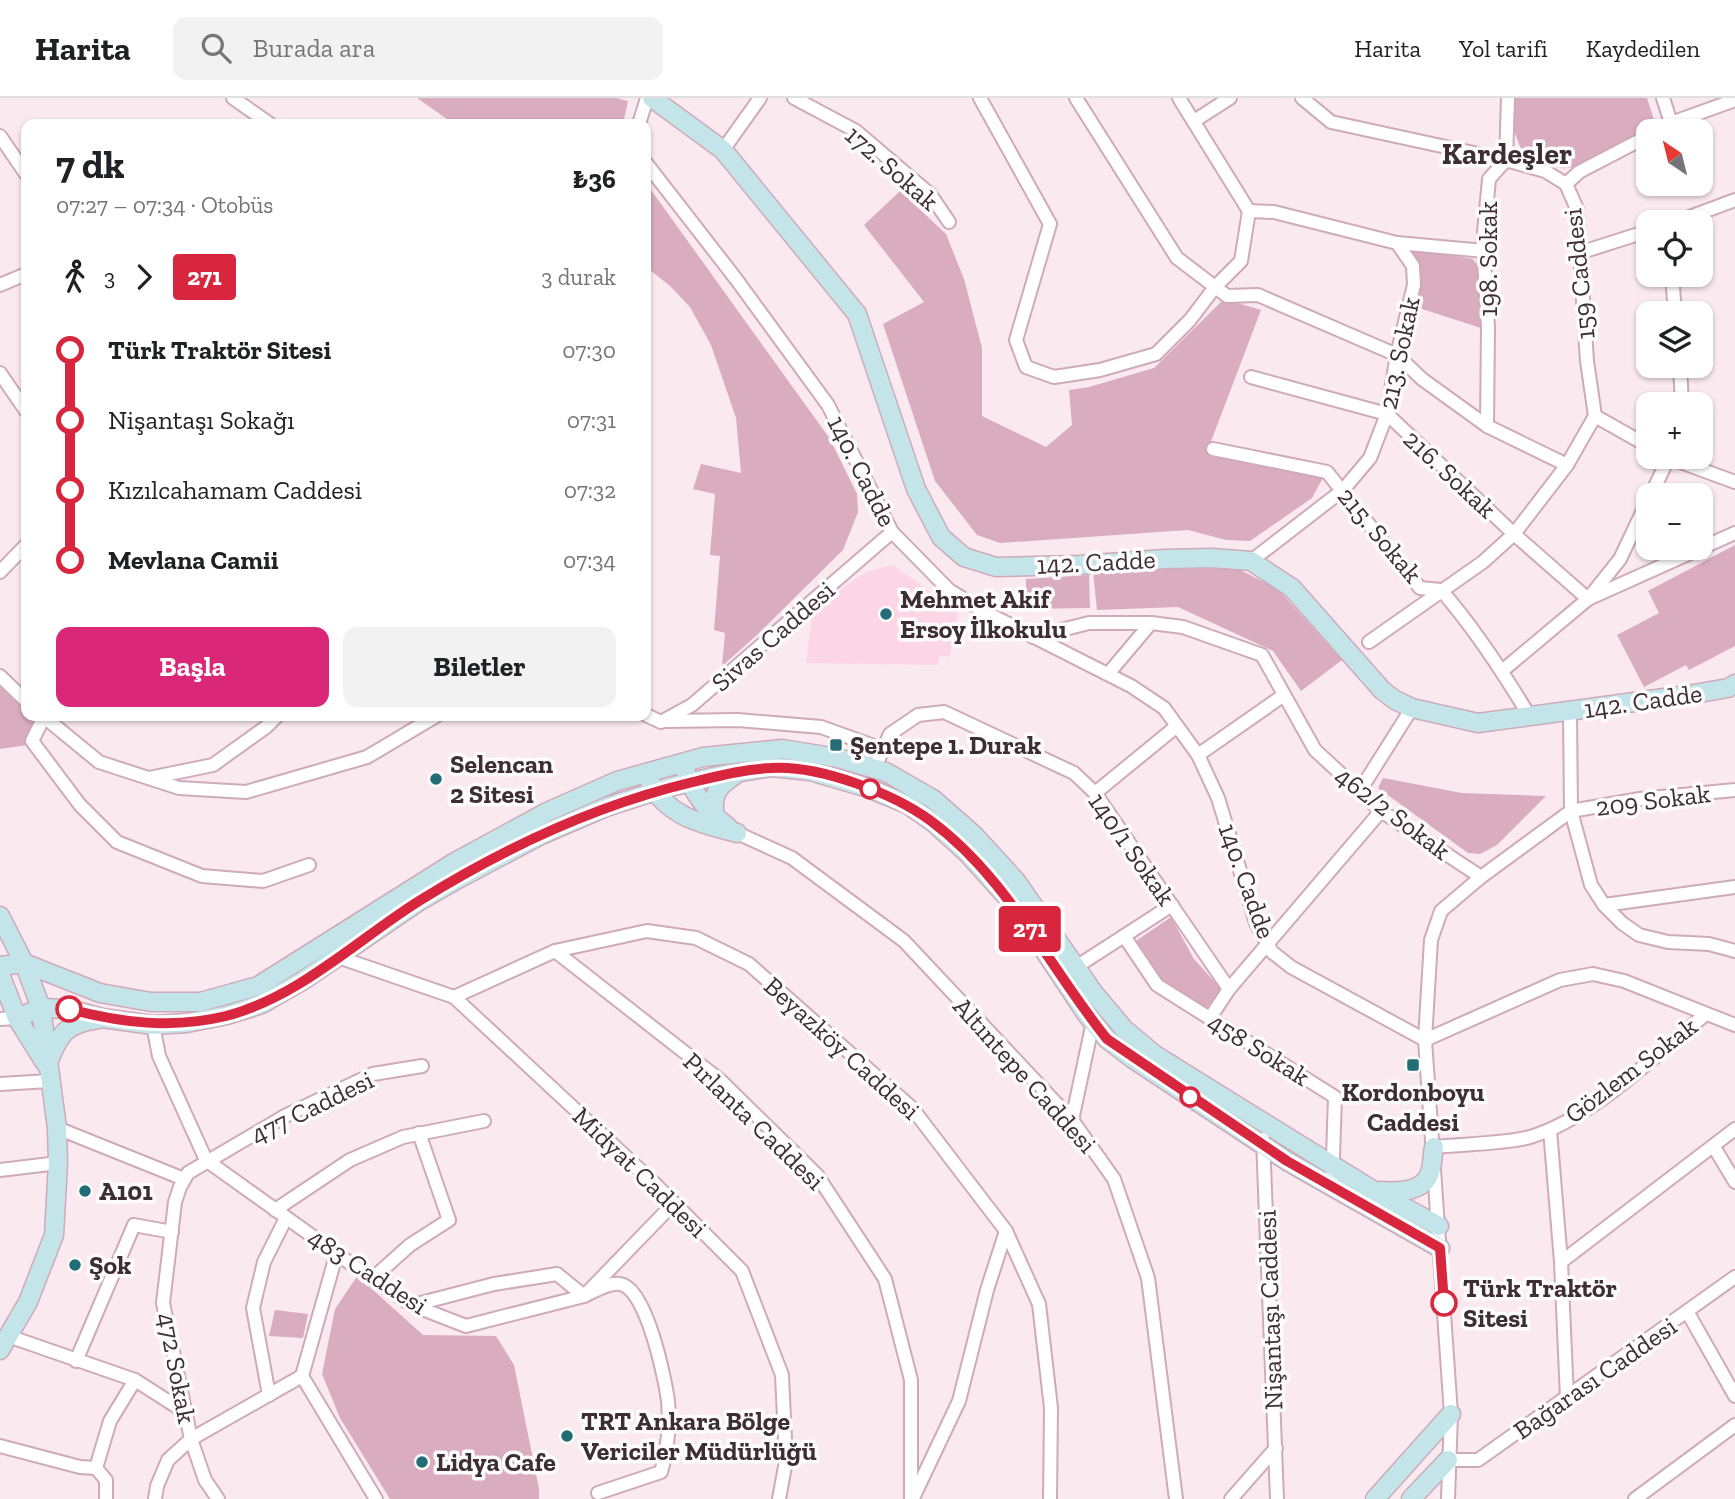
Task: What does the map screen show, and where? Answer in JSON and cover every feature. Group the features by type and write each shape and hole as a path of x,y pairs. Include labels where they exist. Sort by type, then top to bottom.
{"main road":[{"name":"142. Cadde","path":"649,98 723,150 857,314 916,489 941,537 964,557 996,567 1165,559 1251,561 1292,589 1382,690 1395,700 1412,708 1478,723 1716,690 1735,684"},
{"path":"8,1018 41,1008 69,1009 102,1018 153,1024 187,1023 262,1004 338,957 349,939 401,894 547,812 617,781 681,762 703,757 782,749 838,758 886,772 933,799 975,836 1016,881 1098,998 1124,1029 1155,1055 1262,1122 1374,1191 1439,1226"},
{"path":"681,762 689,782 715,817 737,833"},
{"path":"0,966 24,963 100,993 151,1002 200,1002 258,986 541,835 607,807 655,791 739,772 771,768 810,771 868,788 907,804 934,823 967,853 1014,905 1093,1022 1107,1039 1133,1059 1263,1145 1440,1248"},
{"path":"646,772 655,791 675,812"},
{"path":"715,817 715,794 720,786 739,772"},
{"path":"607,807 654,807 737,833"},
{"path":"0,916 24,963 41,1008 57,1128 58,1163 54,1235 28,1302 4,1343"},
{"path":"0,974 8,1018 48,1074"},
{"path":"1093,1022 1098,998"},
{"path":"48,1074 55,1043 66,1030 78,1022 102,1018"},
{"path":"1374,1191 1399,1192 1417,1187 1429,1177 1434,1147"},
{"path":"1375,1499 1451,1414"},
{"path":"1411,1499 1448,1460"}],"street":[{"path":"233,98 263,119"},
{"path":"641,119 649,98"},
{"path":"723,150 760,98"},
{"name":"172. Sokak","path":"794,98 856,131 930,194 949,222"},
{"path":"980,98 1050,223 1016,340 1026,367 1054,377 1100,370 1156,354 1191,320 1215,287 1241,261 1249,211 1179,98"},
{"path":"1076,98 1177,258 1227,296 1258,295 1397,355 1422,379 1487,426 1567,466"},
{"path":"1194,121 1230,98"},
{"name":"159 Caddesi","path":"1302,98 1331,122 1506,160 1545,171 1566,184 1577,209 1587,361 1595,416"},
{"path":"1506,160 1508,98"},
{"path":"1664,98 1670,119"},
{"path":"1682,119 1735,100"},
{"path":"0,136 21,167"},
{"path":"1566,184 1579,172 1636,141"},
{"name":"198. Sokak","path":"1487,426 1488,327 1483,243 1489,179 1506,160"},
{"name":"140. Cadde","path":"651,169 736,279 828,405 892,532 949,590 983,611 1131,686 1164,708 1198,755 1218,798 1256,923 1272,952 1291,967 1425,1040"},
{"path":"1708,210 1735,200"},
{"path":"1249,211 1274,212 1396,243 1485,251"},
{"path":"1579,253 1636,235"},
{"name":"213. Sokak","path":"1251,561 1343,490 1370,458 1387,414 1397,355 1414,285 1413,266 1396,243"},
{"path":"0,285 21,276"},
{"path":"0,373 21,404"},
{"name":"216. Sokak","path":"1251,377 1387,414 1514,534 1588,599"},
{"path":"1370,642 1483,562 1514,534 1567,466 1595,416 1636,439"},
{"name":"215. Sokak","path":"1213,449 1326,472 1420,588 1441,590 1466,618 1530,717"},
{"path":"1700,469 1735,482"},
{"path":"1502,671 1588,599 1620,559 1636,526"},
{"name":"Sivas Caddesi","path":"661,722 692,705 892,532"},
{"path":"1588,599 1735,533"},
{"path":"0,572 21,550"},
{"name":"462/2 Sokak","path":"1033,637 1088,623 1151,624 1183,627 1262,655 1315,750 1381,811 1481,877"},
{"path":"1108,674 1151,624"},
{"path":"0,676 21,696"},
{"path":"1198,755 1284,695"},
{"path":"1359,792 1412,708"},
{"name":"140/1 Sokak","path":"874,769 890,734 918,715 944,712 1074,773 1096,793 1230,989"},
{"path":"1570,712 1571,811 1591,886 1604,905 1639,935 1668,942 1709,944 1735,951"},
{"path":"651,717 661,722 738,720 821,727 882,749"},
{"path":"42,721 32,741 80,805 117,842 202,876 263,881 309,864"},
{"path":"50,721 99,762 179,788 246,792 367,757 428,721"},
{"path":"148,778 213,765 272,721"},
{"path":"1096,793 1177,726"},
{"name":"209 Sokak","path":"1571,811 1640,799 1735,790"},
{"path":"1210,1018 1267,944 1381,811"},
{"path":"1448,1499 1451,1414 1425,1040 1431,940 1441,911 1481,877 1571,811"},
{"name":"Altıntepe Caddesi","path":"737,833 792,858 904,941 1072,1120 1114,1179 1148,1278 1176,1499"},
{"path":"1604,905 1735,887"},
{"path":"1076,967 1172,905"},
{"name":"Beyazköy Caddesi","path":"454,997 555,951 647,931 696,938 749,964 912,1108 1006,1231 1039,1304 1051,1408 1050,1499"},
{"name":"458 Sokak","path":"1124,936 1157,985 1335,1097 1332,1187"},
{"name":"Pırlanta Caddesi","path":"555,951 720,1080 817,1175 843,1214 885,1279 911,1380 912,1499"},
{"name":"Midyat Caddesi","path":"338,957 454,997 674,1203 742,1271 782,1375 786,1461 779,1499"},
{"path":"1425,1040 1560,980 1594,974 1624,981 1735,1025"},
{"name":"Gözlem Sokak","path":"1434,1147 1527,1138 1550,1130 1595,1104 1706,1014"},
{"path":"1072,1120 1093,1022"},
{"path":"57,1128 184,1179 206,1160 159,1056 153,1024"},
{"name":"477 Caddesi","path":"206,1160 285,1116 373,1074 422,1066"},
{"path":"0,1084 48,1074"},
{"path":"269,1395 253,1308 264,1262 281,1214 350,1160 403,1137 484,1121"},
{"name":"Nişantaşı Caddesi","path":"1262,1122 1277,1499"},
{"path":"1561,1262 1735,1129"},
{"path":"1550,1130 1561,1262 1567,1398"},
{"path":"372,1279 410,1245 449,1220 419,1133"},
{"path":"1714,1147 1735,1182"},
{"name":"483 Caddesi","path":"206,1160 412,1305 466,1326 584,1296 611,1284 622,1283 634,1292 646,1315 658,1355 668,1401 668,1448 661,1472 598,1493"},
{"path":"0,1170 58,1163"},
{"name":"472 Sokak","path":"184,1179 175,1202 163,1303 191,1439 205,1480 218,1499"},
{"path":"412,1305 494,1284 557,1274 584,1296 674,1203"},
{"path":"76,1360 134,1225 172,1232"},
{"path":"912,1499 959,1401 987,1290 1006,1231"},
{"path":"155,1499 157,1486 168,1460 191,1439 302,1376 337,1252"},
{"name":"Bağarası Caddesi","path":"1448,1460 1478,1460 1735,1277"},
{"path":"1688,1313 1735,1396"},
{"path":"4,1343 76,1360 135,1380 185,1412"},
{"path":"302,1376 376,1499"},
{"path":"96,1468 110,1421 135,1380"},
{"path":"1635,1499 1735,1425"},
{"path":"0,1446 80,1467 96,1468 106,1480 106,1499"},
{"path":"1231,1499 1276,1448"}],"shaded area":[{"path":"417,98 616,98 628,101 624,119 447,119"},
{"path":"1515,98 1647,98 1654,119 1636,119 1636,132 1596,158 1571,168 1556,167 1521,149 1514,131"},
{"path":"651,190 830,439 857,494 858,512 843,550 722,666 725,633 714,630 720,556 710,555 715,494 693,489 701,464 741,473 736,418 711,345 690,307 651,271"},
{"path":"900,191 946,234 964,279 982,348 982,416 1046,447 1072,425 1069,390 1089,387 1154,368 1224,299 1261,310 1207,452 1323,478 1312,498 1250,541 1226,540 1188,530 1000,543 977,535 935,481 883,324 924,302 864,225"},
{"path":"1409,249 1473,259 1477,265 1481,328 1419,308 1418,270"},
{"path":"1735,545 1735,646 1689,670 1686,665 1644,687 1617,635 1659,613 1648,591 1707,560 1713,560 1713,557"},
{"name":"Mehmet Akif Ersoy İlkokulu","path":"893,565 958,612 950,657 940,655 937,665 806,663 812,616 843,587 868,571"},
{"path":"1187,566 1238,569 1278,589 1342,660 1301,691 1273,651 1178,607 1097,610 1093,572"},
{"path":"1089,575 1090,608 1026,609 1026,579"},
{"path":"0,684 21,703 21,721 39,721 28,745 0,749"},
{"path":"1383,778 1462,793 1546,796 1497,845 1480,854 1468,853 1378,788"},
{"path":"1171,917 1194,959 1221,989 1205,1010 1161,982 1136,941"},
{"path":"356,1278 423,1335 496,1336 514,1365 539,1499 390,1499 340,1418 322,1374 335,1309"},
{"path":"275,1310 308,1314 303,1338 269,1336"}],"bus line":[{"name":"271","path":"69,1009 102,1018 153,1024 187,1023 262,1004 302,981 418,902 541,835 607,807 655,791 717,776 771,768 810,771 868,788 907,804 934,823 967,853 1014,905 1087,1015 1107,1039 1287,1161 1440,1248 1444,1303"}],"place":[{"name":"Mehmet Akif Ersoy İlkokulu","path":"886,614"},
{"name":"Şentepe 1. Durak","path":"836,745"},
{"name":"Selencan 2 Sitesi","path":"436,779"},
{"name":"Kordonboyu Caddesi","path":"1413,1065"},
{"name":"A101","path":"85,1191"},
{"name":"Şok","path":"75,1265"},
{"name":"Türk Traktör Sitesi","path":"1444,1303"},
{"name":"TRT Ankara Bölge Vericiler Müdürlüğü","path":"567,1436"},
{"name":"Lidya Cafe","path":"422,1462"}],"district":[{"name":"Kardeşler","path":"1507,154"}]}
